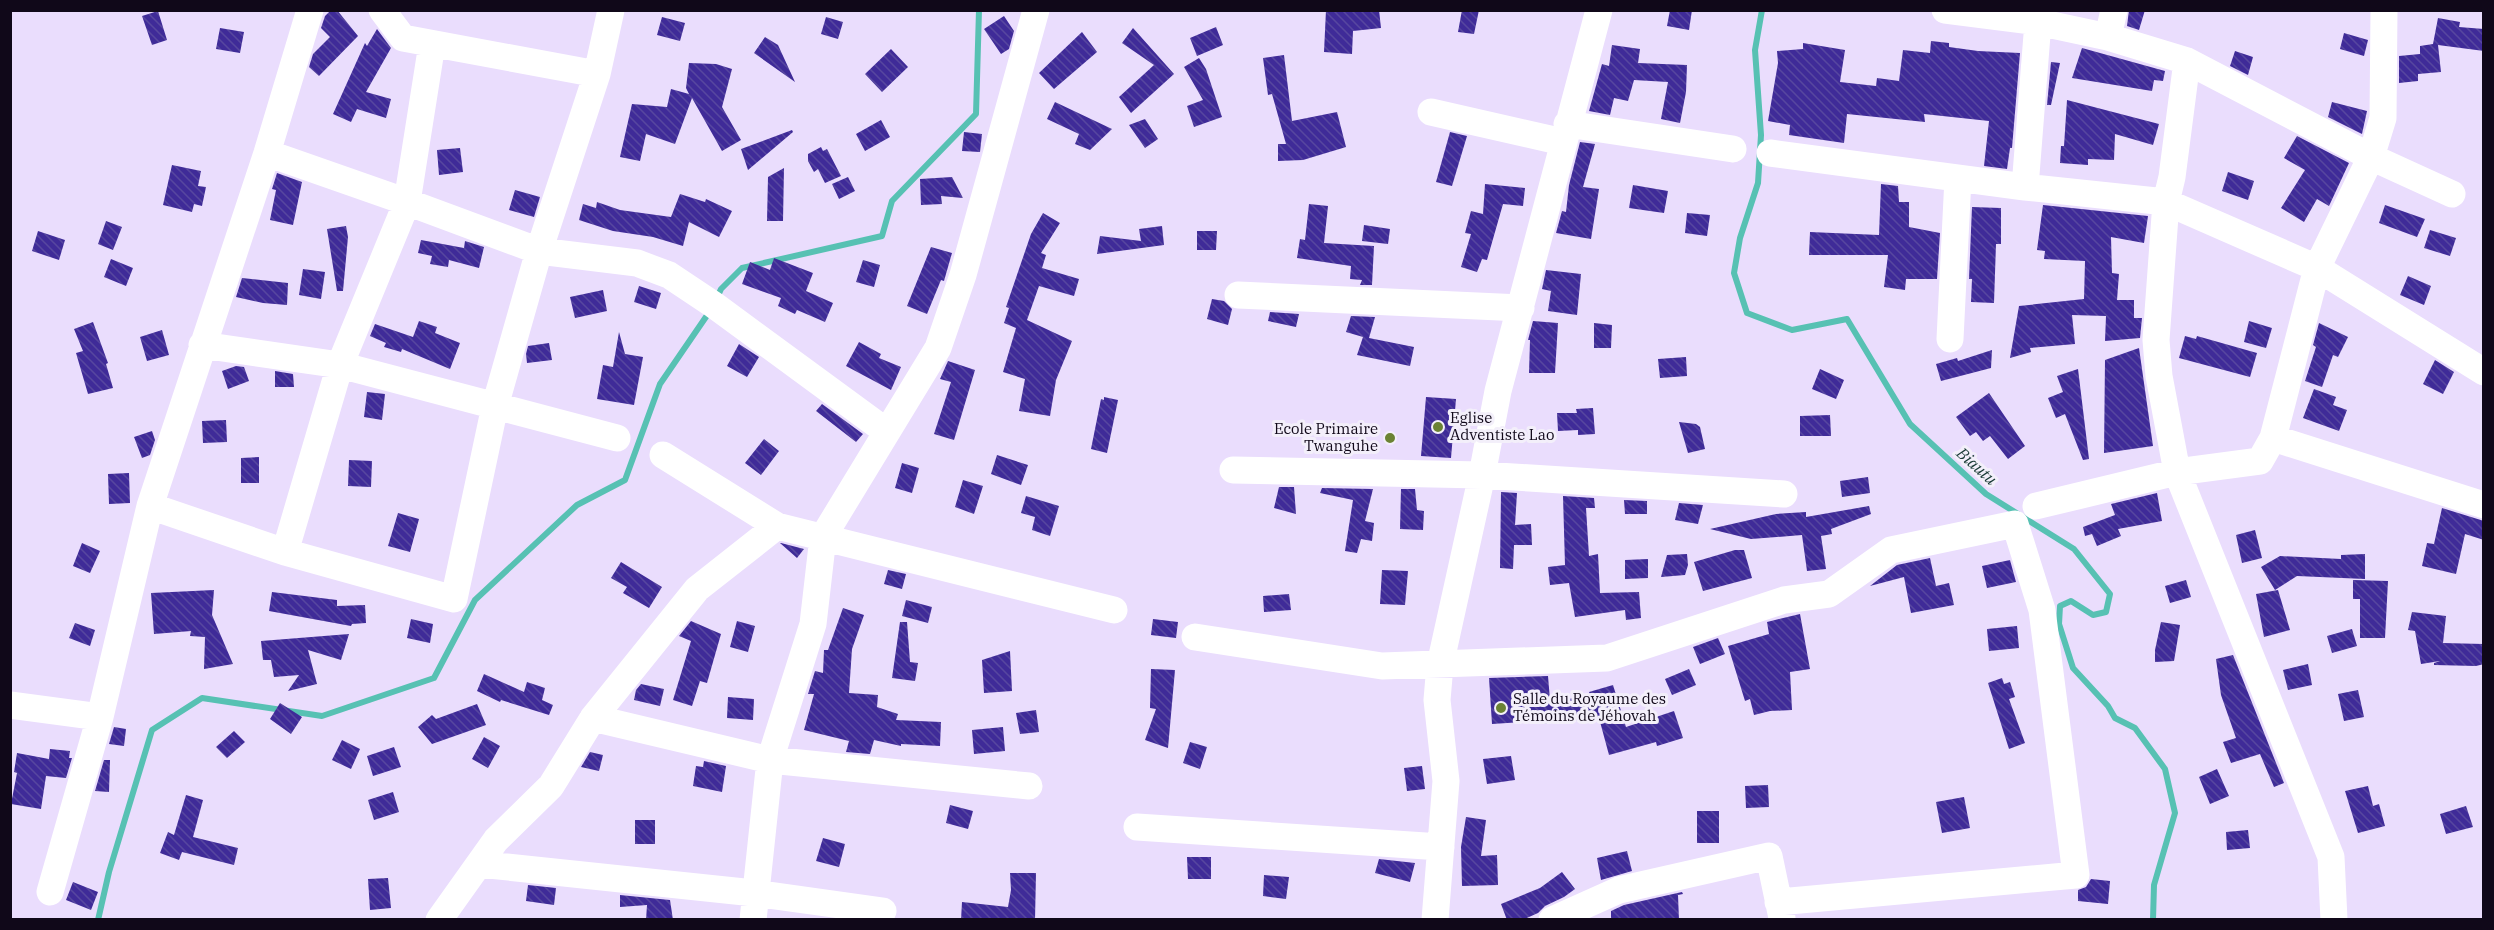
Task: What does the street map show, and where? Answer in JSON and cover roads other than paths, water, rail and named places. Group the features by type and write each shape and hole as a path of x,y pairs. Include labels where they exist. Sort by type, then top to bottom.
{"street":[{"path":"50,892 100,717 150,506 267,153 310,10"},
{"path":"382,10 403,38 597,74"},
{"path":"150,506 285,552 454,599 495,406 538,251 597,74 611,10"},
{"path":"753,906 770,760 813,624 823,537 938,348 963,274 1036,10"},
{"path":"1435,920 1446,781 1437,700 1440,665 1498,391 1599,10"},
{"path":"1945,10 2038,22 2108,38 2187,61 2371,157 2452,194"},
{"path":"2108,38 2114,10"},
{"path":"2036,506 2177,472 2260,461 2273,438 2317,268 2371,157 2383,117 2384,10"},
{"path":"2025,187 2038,22"},
{"path":"285,552 340,365 407,202 432,44"},
{"path":"2187,61 2166,202 2156,340 2159,376 2177,472 2331,857 2334,920"},
{"path":"1431,112 1565,133 1733,149"},
{"path":"267,153 538,251 637,264 669,275 714,305 887,432"},
{"path":"1770,153 2025,187 2166,202 2317,268 2484,372"},
{"path":"1950,339 1958,178"},
{"path":"1238,295 1521,308"},
{"path":"202,345 340,365 617,438"},
{"path":"2273,438 2484,505"},
{"path":"663,455 777,526 1114,610"},
{"path":"1233,471 1482,475 1784,494"},
{"path":"1195,637 1382,666 1607,658 1784,600 1829,594 1891,550 2014,524 2042,610 2076,875 1780,911 1769,856 1619,890 1552,920"},
{"path":"439,920 496,840 550,786 593,718 697,589 777,526"},
{"path":"10,705 100,717"},
{"path":"593,718 770,760 1029,786"},
{"path":"1137,827 1442,847"},
{"path":"479,864 753,906 883,911"}],"waterway":[{"path":"716,300 721,289 742,268 882,236 892,201 976,114 979,10"},
{"name":"Biautu","path":"1762,10 1755,50 1761,135 1758,183 1740,238 1734,273 1747,313 1792,330 1847,319 1910,424 1986,494 2074,549 2110,594 2106,612 2093,615 2071,601 2060,606 2059,624 2073,668 2108,706 2115,718 2135,728 2165,769 2175,813 2154,885 2153,920"},
{"path":"98,920 109,872 152,730 202,698 322,716 434,678 475,600 577,505 625,480 660,384 710,311"}],"place":[{"name":"Eglise Adventiste Lao","path":"1438,427"},
{"name":"Ecole Primaire Twanguhe","path":"1390,438"},
{"name":"Salle du Royaume des Témoins de Jéhovah","path":"1501,708"}]}
